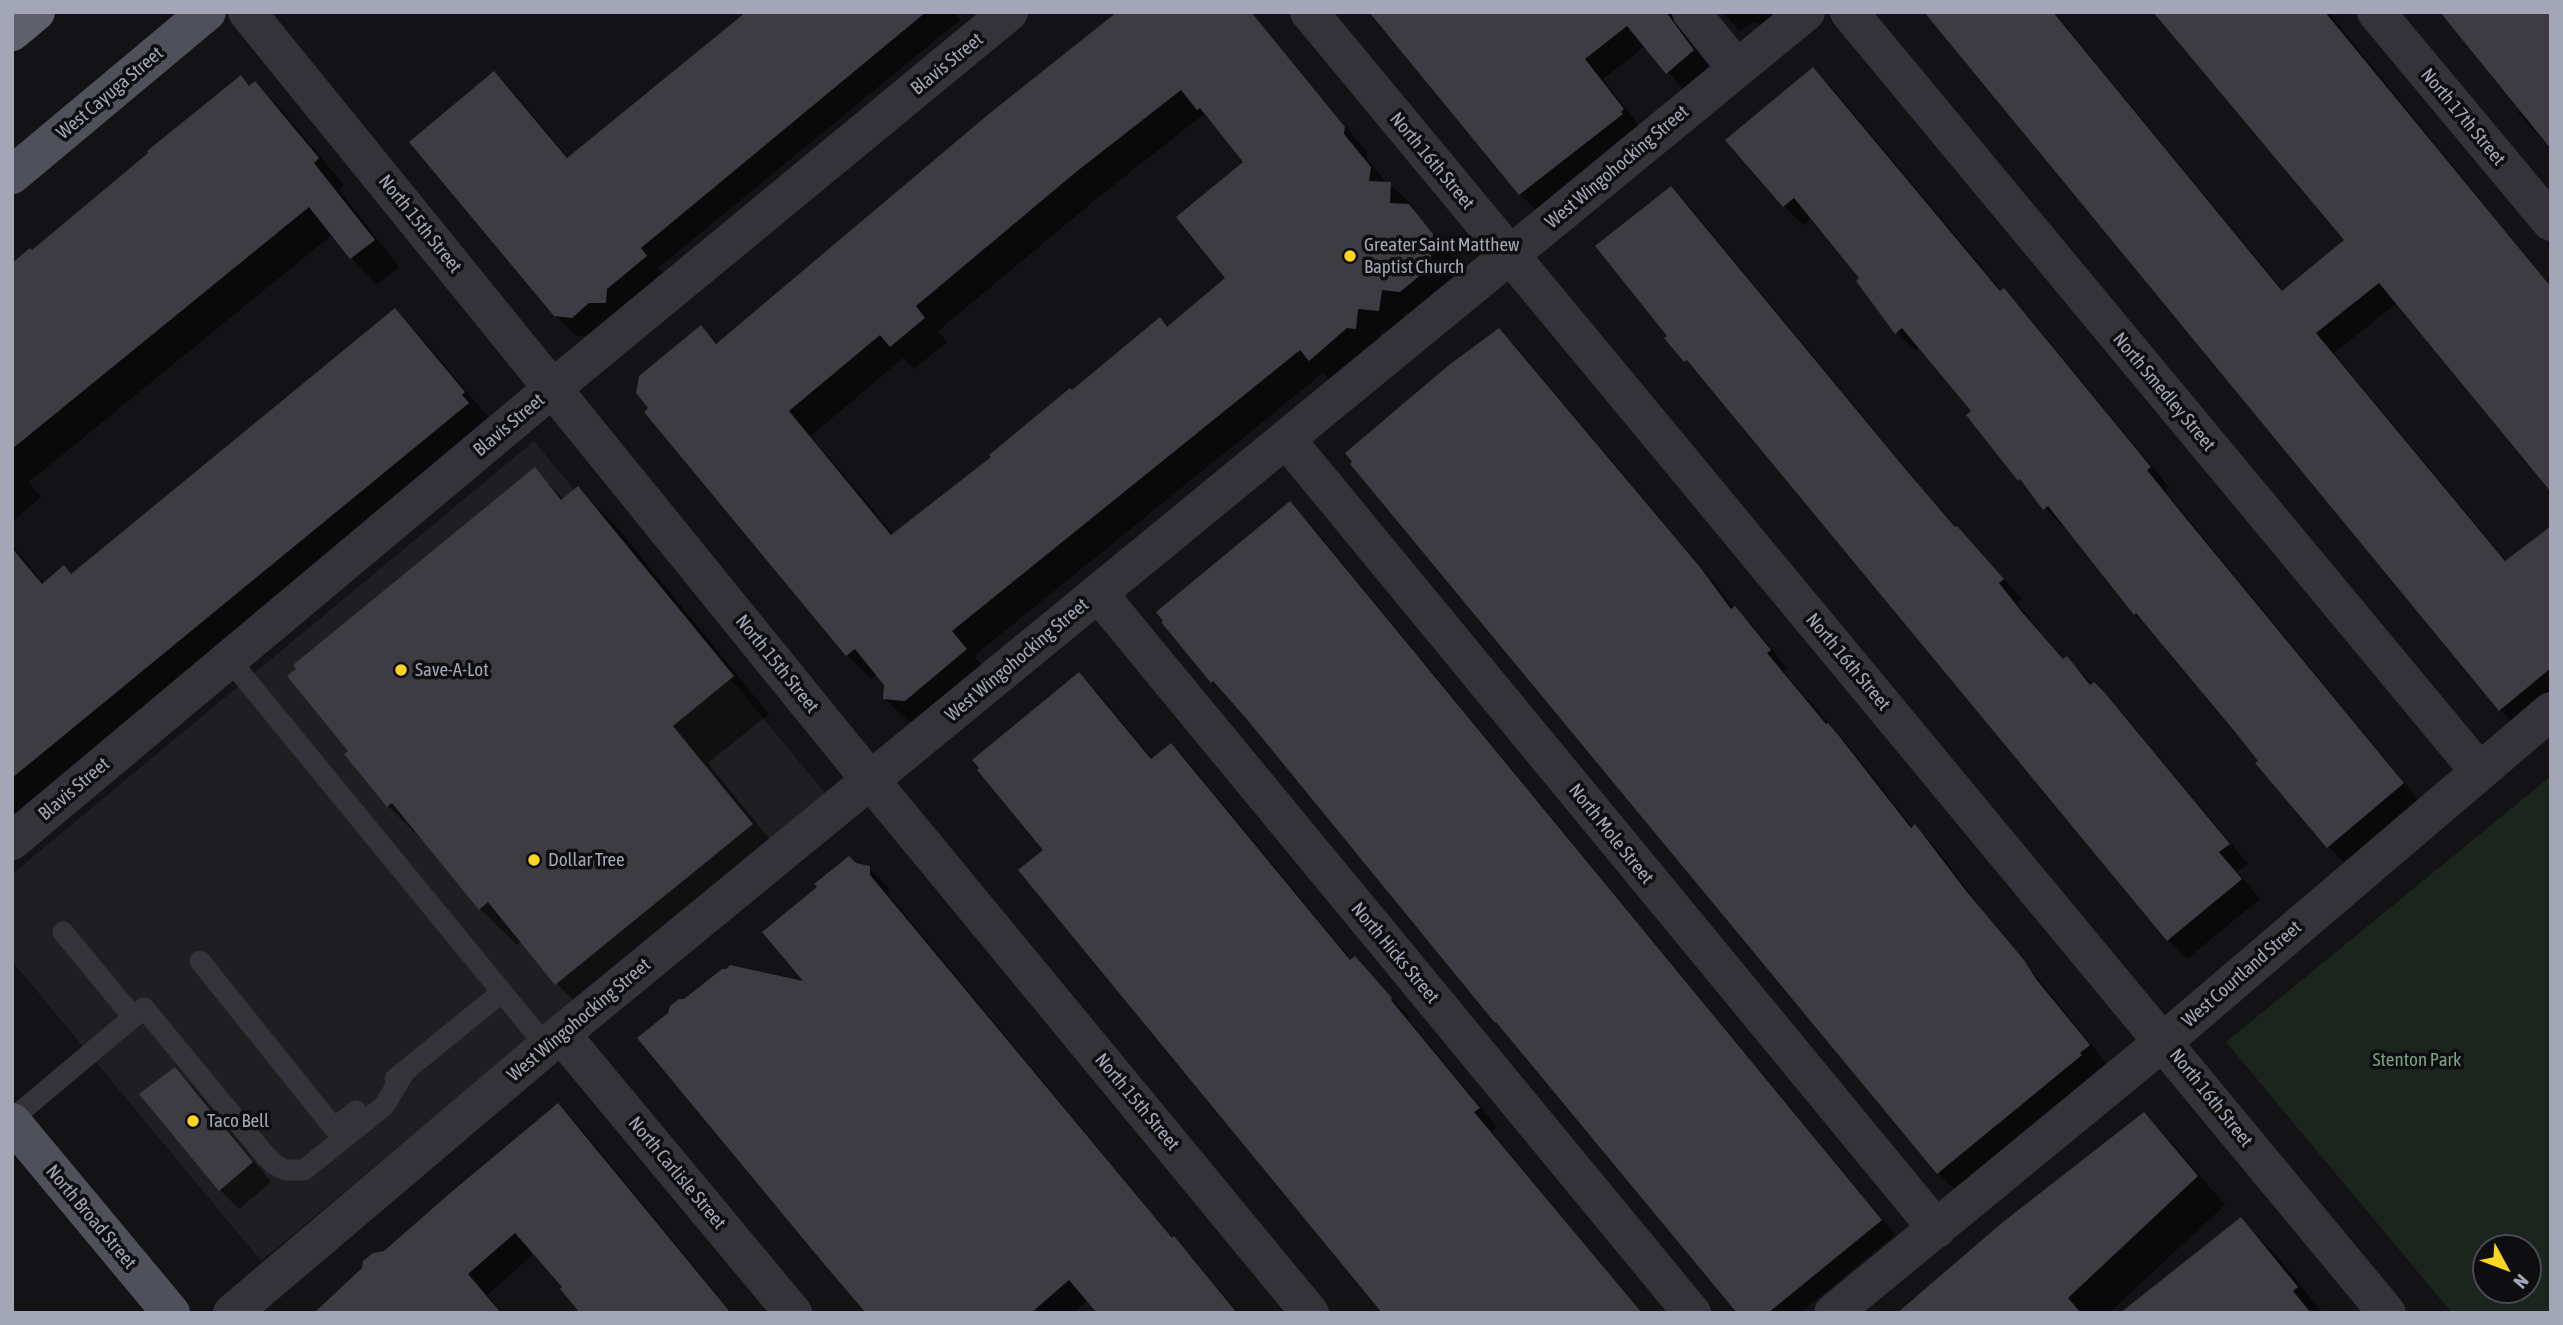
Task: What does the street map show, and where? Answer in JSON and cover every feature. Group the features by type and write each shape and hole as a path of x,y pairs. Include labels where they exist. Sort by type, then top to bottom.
{"highway":[{"path":"12,32 36,12"}],"main road":[{"name":"West Cayuga Street","path":"12,175 207,12"},
{"name":"North Broad Street","path":"12,1121 170,1313"}],"street":[{"name":"North 15th Street","path":"247,12 871,781 1310,1313"},
{"name":"Blavis Street","path":"12,841 1009,12"},
{"name":"North 16th Street","path":"1309,12 2164,1041 2386,1313"},
{"path":"1691,12 1737,69"},
{"name":"West Wingohocking Street","path":"232,1313 554,1041 1806,12"},
{"name":"North Smedley Street","path":"1849,12 2479,771"},
{"name":"North 17th Street","path":"2376,12 2551,222"},
{"name":"North Mole Street","path":"1286,439 1937,1228"},
{"name":"North Hicks Street","path":"1098,593 1692,1313"},
{"name":"West Courtland Street","path":"1843,1310 2551,711"},
{"name":"North Carlisle Street","path":"554,1041 793,1313"}],"lane":[{"path":"229,659 502,992 554,1041"},
{"path":"63,932 139,1012 265,1155 285,1170 304,1170 384,1106 405,1071"},
{"path":"200,961 334,1128 502,992"},
{"path":"12,1121 139,1012"}],"shaded area":[{"path":"534,441 825,793 261,1261 12,961 12,874"}],"green space":[{"name":"Stenton Park","path":"2551,776 2551,1313 2452,1313 2226,1042"}],"building":[{"path":"746,12 926,12 641,248 647,256 607,289 606,303 589,303 572,318 554,316 409,142 494,71 567,158"},
{"path":"1117,12 1251,12 1345,127 1344,134 1371,167 1369,181 1391,182 1390,203 1409,204 1433,234 1430,267 1400,292 1382,290 1379,311 1358,309 1356,329 1347,328 1309,361 1300,350 952,631 967,649 905,701 883,699 884,685 855,649 846,656 644,412 648,408 636,393 639,376 701,325 716,344 990,113","holes":["1181,90 1197,110 1200,108 1243,162 1176,217 1225,278 1167,327 1160,317 989,455 991,457 891,535 789,411 880,335 890,347 925,318 916,306 1076,172"]},
{"path":"1369,12 1666,12 1694,50 1666,74 1627,26 1585,59 1624,109 1621,112 1623,114 1519,195"},
{"path":"1924,12 2053,12 2282,291 2344,240 2153,12 2325,12 2551,287 2551,492 2379,283 2316,333 2505,561 2551,526 2551,668 2499,711"},
{"path":"2440,12 2551,12 2551,149"},
{"path":"1813,67 2000,291 2004,288 2151,467 2147,470 2184,516 2404,783 2327,848 2255,763 2258,761 2236,733 2136,613 2134,615 2048,506 2043,510 2020,479 2018,481 1966,415 1971,411 1902,328 1895,334 1856,281 1859,278 1794,198 1783,207 1725,140"},
{"path":"241,75 249,86 255,81 319,158 314,163 375,240 350,259 309,207 12,449 12,263 30,248 32,250"},
{"path":"1671,186 1907,471 2004,579 1999,583 2022,612 2063,659 2067,656 2090,685 2094,682 2104,692 2230,844 2219,852 2242,879 2167,941 1687,360 1684,362 1664,338 1667,336 1595,246"},
{"path":"395,308 465,392 462,395 469,403 12,778 12,548 42,584 64,565 71,574"},
{"path":"1499,328 1700,567 1731,609 1735,606 1771,650 1767,653 1839,736 1911,828 1915,824 2090,1045 2080,1053 2082,1055 1937,1174 1350,464 1352,462 1345,453 1449,365"},
{"path":"535,467 561,500 578,486 734,676 673,726 753,824 555,985 488,902 479,910 392,803 387,807 344,754 348,751 287,676 296,669 293,665"},
{"path":"1290,501 1882,1220 1768,1313 1737,1313 1245,717 1213,681 1211,683 1161,622 1163,621 1156,612"},
{"path":"1079,672 1151,759 1171,743 1350,960 1355,956 1392,998 1480,1108 1474,1112 1642,1313 1382,1313 1018,870 1043,850 977,770 979,768 972,760"},
{"path":"849,856 856,863 870,866 870,875 1237,1313 1097,1313 1069,1280 1031,1313 866,1313 824,1264 637,1038 668,1013 670,1006 679,999 684,999 730,965 803,981 762,932 817,887 814,884"},
{"name":"Taco Bell","path":"175,1067 253,1162 219,1191 139,1094"},
{"path":"558,1103 731,1313 580,1313 560,1289 562,1287 515,1233 468,1274 501,1313 314,1313 362,1268 363,1261 373,1253 384,1251"},
{"path":"2144,1112 2198,1176 2068,1298 2081,1313 1897,1313 2003,1222"},
{"path":"2241,1217 2298,1287 2293,1291 2311,1313 2120,1313"}],"place":[{"name":"Greater Saint Matthew Baptist Church","path":"1350,256"},
{"name":"Save-A-Lot","path":"401,670"},
{"name":"Dollar Tree","path":"534,860"},
{"name":"Taco Bell","path":"193,1121"}]}
